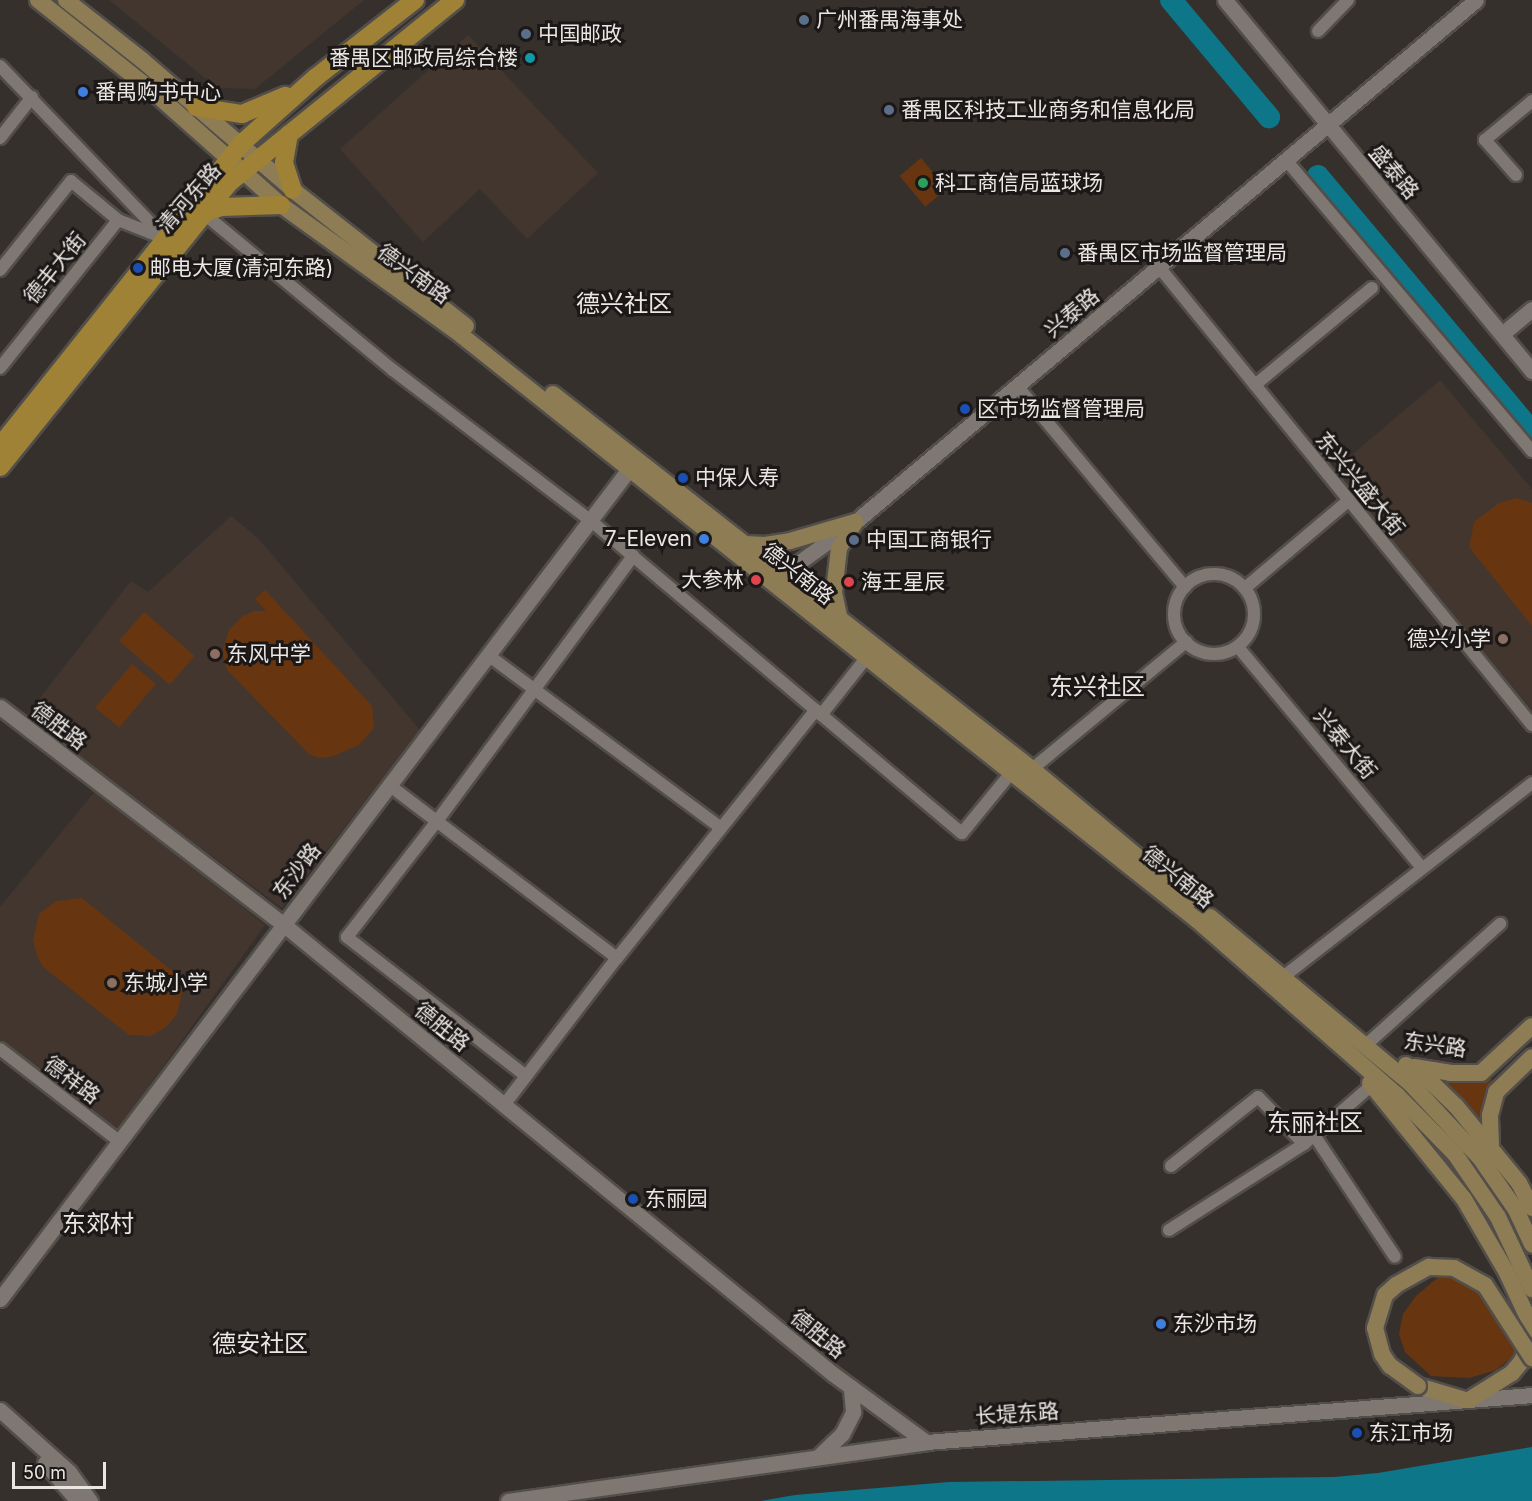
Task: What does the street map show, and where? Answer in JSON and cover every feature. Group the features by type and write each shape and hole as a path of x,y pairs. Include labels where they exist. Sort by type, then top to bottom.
{"main road":[{"name":"德兴南路","path":"38,0 156,94 281,205 461,335 629,469 781,580 839,616 1032,769 1385,1060 1466,1142 1524,1209"},
{"name":"德兴南路","path":"66,0 196,106 293,190 745,544 781,580 867,657 1197,920 1330,1036 1397,1095 1455,1154 1498,1217 1532,1289"},
{"name":"清河东路","path":"0,467 203,213 235,165 240,145 315,78 415,0"},
{"name":"清河东路","path":"0,446 165,238 235,165 257,159 455,0"},
{"path":"196,106 242,114 279,99 315,78 333,99"},
{"path":"289,134 284,163 293,190"},
{"path":"203,213 221,207 281,205"},
{"path":"745,544 765,545 790,541 855,522"},
{"path":"839,616 834,592 839,548 855,522"},
{"name":"东兴路","path":"1385,1060 1450,1073 1481,1073 1532,1026"},
{"path":"1330,1036 1464,1199 1507,1274 1530,1320 1530,1339 1522,1361 1512,1373 1467,1400 1418,1386 1390,1366 1377,1341 1375,1328 1385,1295 1405,1279 1430,1267 1454,1268 1485,1285 1532,1359"},
{"path":"1491,1146 1491,1115 1496,1092 1532,1057"},
{"path":"1406,1065 1433,1084 1491,1146 1519,1183 1532,1245"}],"street":[{"name":"盛泰路","path":"1225,0 1532,371"},
{"path":"1318,31 1348,0"},
{"name":"兴泰路","path":"781,580 855,522 1476,0"},
{"path":"0,66 165,238"},
{"path":"0,138 32,98"},
{"path":"1515,175 1485,140 1532,101"},
{"path":"1286,160 1532,451"},
{"path":"0,270 70,181 118,220 165,238"},
{"path":"203,213 393,370 590,520 962,833 1011,772"},
{"name":"德丰大街","path":"0,368 118,220"},
{"name":"东兴兴盛大街","path":"1159,267 1532,724"},
{"path":"1255,386 1372,288"},
{"path":"1502,334 1532,309"},
{"path":"1017,386 1185,587"},
{"name":"东沙路","path":"0,1299 629,469"},
{"path":"1245,588 1349,500"},
{"path":"526,1076 347,937 437,821 633,556"},
{"path":"1215,574 1226,575 1245,588 1252,599 1255,612 1250,631 1238,647 1218,654 1207,654 1186,642 1175,621 1174,609 1185,587 1204,575 1215,574"},
{"path":"1032,769 1186,642"},
{"name":"兴泰大街","path":"1238,647 1421,867"},
{"path":"488,655 721,828"},
{"path":"504,1105 721,828 867,657"},
{"name":"德胜路","path":"0,707 284,924 851,1387 926,1442"},
{"path":"1283,977 1421,867 1532,783"},
{"path":"389,785 617,958"},
{"path":"1366,1045 1500,924"},
{"name":"德祥路","path":"0,1050 119,1141"},
{"path":"1169,1230 1304,1144 1372,1085"},
{"path":"1171,1166 1258,1097 1304,1144"},
{"path":"1314,1135 1395,1257"},
{"name":"德胜路","path":"818,1457 842,1434 853,1412 851,1387"},
{"name":"长堤东路","path":"508,1501 926,1442 1532,1395"},
{"path":"0,1410 69,1472 90,1501"},
{"path":"0,1423 44,1462 78,1501"}],"shaded area":[{"path":"109,0 364,0 255,89 217,88"},
{"path":"468,35 598,173 527,239 480,189 423,242 340,149"},
{"name":"科工商信局蓝球场","path":"921,158 947,189 925,207 900,176"},
{"path":"1440,380 1532,489 1532,710 1334,470"},
{"path":"1517,498 1532,503 1532,626 1469,547 1474,522 1499,503"},
{"name":"东风中学","path":"231,516 258,538 420,730 282,908 25,717 131,581 148,592"},
{"path":"265,590 372,706 374,728 359,745 331,757 319,758 309,754 227,670 222,652 229,630 243,616 255,611 266,611 255,599"},
{"path":"144,612 195,656 170,685 119,641"},
{"path":"132,664 156,684 119,728 95,708"},
{"name":"东城小学","path":"96,790 265,925 116,1132 0,1040 0,907"},
{"path":"82,898 176,974 183,987 177,1014 167,1026 152,1036 129,1035 43,967 37,956 33,940 39,914 56,901"},
{"path":"1431,1077 1492,1079 1480,1127"},
{"path":"1441,1275 1471,1281 1487,1299 1505,1328 1517,1353 1496,1370 1469,1378 1431,1376 1405,1352 1399,1334 1403,1314 1416,1296"}],"water":[{"path":"1532,1447 1532,1501 761,1501 795,1495 949,1482 1334,1477 1378,1473"}],"waterway":[{"path":"1171,0 1269,117"},
{"path":"1318,176 1532,432"}],"place":[{"name":"广州番禺海事处","path":"804,20"},
{"name":"中国邮政","path":"526,34"},
{"name":"番禺区邮政局综合楼","path":"530,58"},
{"name":"番禺购书中心","path":"83,92"},
{"name":"番禺区科技工业商务和信息化局","path":"889,110"},
{"name":"科工商信局蓝球场","path":"923,183"},
{"name":"番禺区市场监督管理局","path":"1065,253"},
{"name":"邮电大厦(清河东路)","path":"138,268"},
{"name":"区市场监督管理局","path":"965,409"},
{"name":"中保人寿","path":"683,478"},
{"name":"7-Eleven","path":"704,539"},
{"name":"中国工商银行","path":"854,540"},
{"name":"大参林","path":"756,580"},
{"name":"海王星辰","path":"849,582"},
{"name":"德兴小学","path":"1503,639"},
{"name":"东风中学","path":"215,654"},
{"name":"东城小学","path":"112,983"},
{"name":"东丽园","path":"633,1199"},
{"name":"东沙市场","path":"1161,1324"},
{"name":"东江市场","path":"1357,1433"}],"district":[{"name":"德兴社区","path":"624,304"},
{"name":"东兴社区","path":"1097,687"},
{"name":"东丽社区","path":"1315,1123"},
{"name":"东郊村","path":"98,1224"},
{"name":"德安社区","path":"260,1344"}]}
